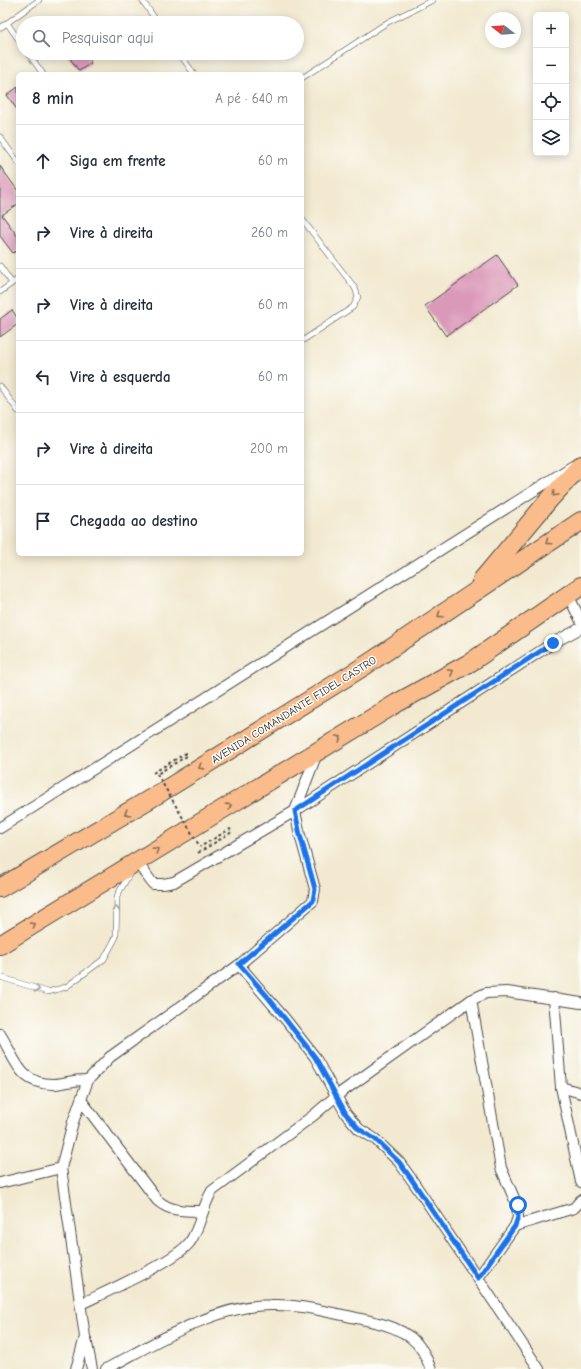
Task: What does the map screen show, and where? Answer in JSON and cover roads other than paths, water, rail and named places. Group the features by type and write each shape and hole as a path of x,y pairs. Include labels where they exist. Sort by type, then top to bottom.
{"highway":[{"path":"470,594 548,501 581,465"},
{"name":"AVENIDA COMANDANTE FIDEL CASTRO","path":"0,888 160,793 366,665 581,521"},
{"path":"0,946 397,703 471,662 575,591"}],"street":[{"path":"0,828 581,461"},
{"path":"575,591 581,621"},
{"path":"137,862 153,884 174,882 295,811 553,643 581,628"},
{"path":"92,1369 85,1337 61,1168 88,1080 98,1068 115,1053 239,964 313,901 315,889 295,811 318,752"},
{"path":"239,964 315,1057 346,1114 359,1129 375,1139 399,1162 539,1369"},
{"path":"81,1304 176,1255 190,1241 203,1211 206,1200 212,1191 314,1115 336,1096 471,1000 486,993 507,992 581,1003"},
{"path":"554,998 561,1087 581,1182"},
{"path":"471,1000 501,1168 518,1205 518,1217 515,1226 478,1278"},
{"path":"0,1034 18,1069 30,1079 42,1084 57,1084 76,1079 88,1080"},
{"path":"561,1087 581,1093"},
{"path":"81,1100 157,1200 164,1206 172,1209 203,1211"},
{"path":"0,1183 61,1168"},
{"path":"515,1226 574,1208 581,1200"},
{"path":"106,1369 168,1336 216,1315 271,1304 316,1309 382,1324 400,1332 414,1341 422,1349 431,1369"},
{"path":"76,1369 85,1337"}],"lane":[{"path":"17,16 39,0"},
{"path":"142,0 153,16"},
{"path":"304,77 388,22 433,0"},
{"path":"0,28 16,17"},
{"path":"7,23 16,36"},
{"path":"33,60 42,72"},
{"path":"185,60 193,72"},
{"path":"0,137 16,159"},
{"path":"304,222 355,288 358,297 353,307 304,340"},
{"path":"0,266 12,283"},
{"path":"0,292 16,280"},
{"path":"0,386 16,408"},
{"path":"0,977 48,992 66,987 104,959 116,937 117,896 137,862"}]}
